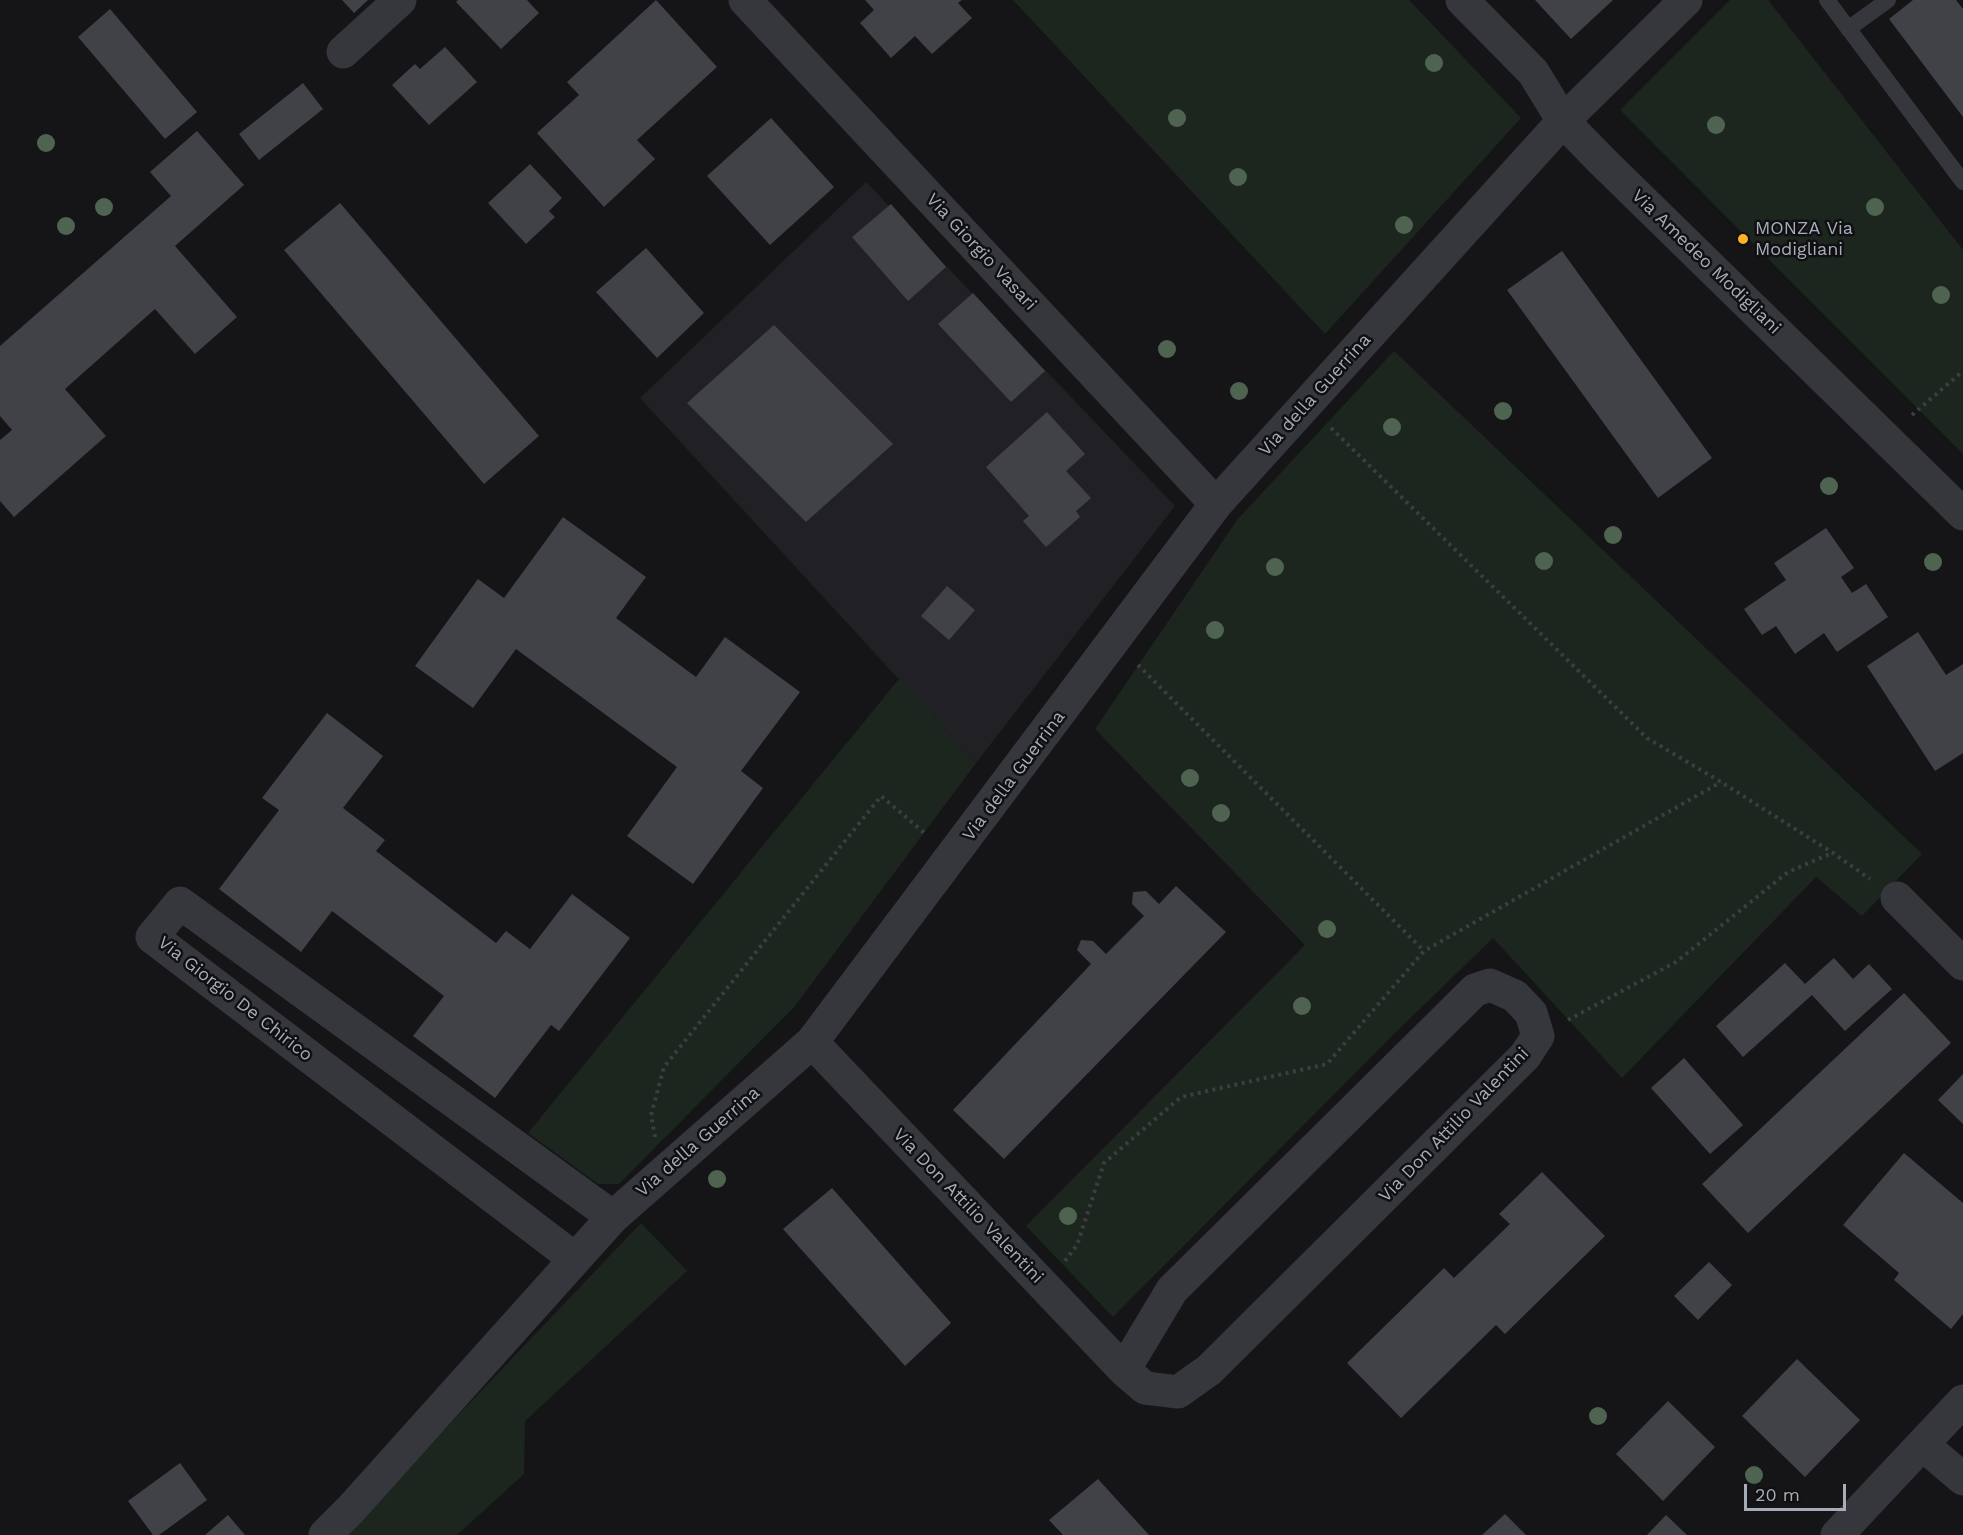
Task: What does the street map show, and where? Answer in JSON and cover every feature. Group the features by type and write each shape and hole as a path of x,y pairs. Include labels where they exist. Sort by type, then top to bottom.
{"street":[{"path":"343,52 400,0"},
{"name":"Via Giorgio Vasari","path":"746,0 1216,504"},
{"name":"Via Amedeo Modigliani","path":"1462,0 1533,72 1563,121 1963,514"},
{"name":"Via della Guerrina","path":"325,1535 614,1217 812,1042 1216,504 1563,121 1686,0"},
{"path":"1897,898 1963,963"},
{"name":"Via Giorgio De Chirico","path":"575,1259 152,937 180,903 614,1217"},
{"name":"Via Don Attilio Valentini","path":"812,1042 1124,1370 1145,1388 1178,1392 1209,1370 1525,1056 1538,1036 1531,1013 1515,996 1490,985 1475,990 1172,1290 1124,1370"},
{"path":"1837,1535 1963,1401"},
{"path":"1923,1445 1963,1479"}],"lane":[{"path":"1827,0 1963,182"},
{"path":"1848,29 1888,0"}],"path":[{"path":"1886,438 1963,371"},
{"path":"1307,404 1647,738 1833,853 1897,898"},
{"path":"1114,642 1424,951"},
{"path":"1042,1284 1060,1268 1077,1245 1104,1163 1181,1097 1327,1064 1424,951 1721,782"},
{"path":"662,1174 651,1115 664,1067 881,796 953,857"},
{"path":"1538,1036 1676,962 1788,872 1833,853"}],"shaded area":[{"path":"1013,0 1409,0 1521,118 1325,334"},
{"path":"1730,0 1768,0 1963,250 1963,454 1620,110"},
{"path":"866,182 1175,506 976,763 640,398"},
{"path":"1394,351 1922,854 1862,916 1816,877 1622,1078 1493,938 1393,1035 1113,1317 1026,1226 1305,945 1095,729 1237,520"},
{"path":"899,679 976,763 795,1006 619,1184 598,1184 528,1133"},
{"path":"641,1223 687,1271 525,1421 524,1474 457,1535 344,1535"}],"building":[{"path":"342,0 368,0 354,13"},
{"path":"458,0 527,0 539,13 501,49 456,2"},
{"path":"656,0 717,67 637,140 655,159 604,207 537,133 579,95 567,82"},
{"path":"865,0 962,0 958,3 972,18 932,54 915,36 891,58 860,23 874,10"},
{"path":"1535,0 1613,0 1571,39"},
{"path":"1913,0 1956,0 1963,9 1963,117 1889,19"},
{"path":"110,9 197,112 165,139 78,37"},
{"path":"445,47 477,82 429,125 392,85 415,64 420,69"},
{"path":"303,83 323,109 259,160 239,134"},
{"path":"771,118 834,187 770,245 707,176"},
{"path":"197,131 244,185 175,246 237,317 195,354 155,309 65,389 106,436 14,517 0,501 0,440 12,430 0,416 0,346 171,196 150,172"},
{"path":"530,164 562,198 549,211 555,217 526,244 488,203"},
{"path":"340,203 539,436 484,484 284,250"},
{"path":"891,204 946,267 908,301 852,237"},
{"path":"646,248 704,313 657,358 596,292"},
{"path":"1562,251 1712,458 1658,498 1507,290"},
{"path":"973,293 1045,371 1011,402 938,324"},
{"path":"774,325 893,444 806,522 687,403"},
{"path":"1047,412 1085,454 1066,471 1091,498 1076,511 1080,517 1046,547 1023,521 1029,516 986,467"},
{"path":"563,517 646,577 616,618 696,677 725,637 800,692 741,771 763,788 693,884 627,836 677,767 516,649 473,708 415,666 478,579 504,598"},
{"path":"1826,528 1854,568 1841,577 1852,593 1866,584 1888,617 1837,652 1824,633 1795,654 1776,626 1762,635 1744,609 1786,580 1774,563"},
{"path":"947,586 975,610 949,640 921,616"},
{"path":"1918,632 1946,675 1963,664 1963,753 1935,771 1867,666"},
{"path":"327,713 383,756 343,808 385,840 376,851 496,943 506,931 530,949 572,894 630,938 559,1031 551,1025 495,1098 413,1036 444,996 332,911 301,952 219,889 279,810 262,798"},
{"path":"1176,886 1226,932 1004,1159 953,1110 1091,964 1077,950 1081,940 1093,941 1106,954 1144,916 1132,904 1133,892 1146,891 1159,904"},
{"path":"1834,958 1853,979 1869,964 1892,989 1845,1031 1812,995 1743,1057 1716,1026 1785,963 1805,984"},
{"path":"1904,993 1951,1043 1748,1233 1702,1184"},
{"path":"1684,1058 1743,1125 1710,1154 1651,1088"},
{"path":"1963,1074 1963,1124 1938,1100"},
{"path":"1904,1153 1963,1203 1963,1314 1951,1329 1894,1280 1899,1273 1843,1225"},
{"path":"1542,1172 1605,1236 1505,1334 1496,1325 1401,1418 1347,1363 1444,1268 1454,1278 1510,1224 1499,1214"},
{"path":"832,1188 951,1323 905,1366 783,1229"},
{"path":"1709,1262 1732,1285 1698,1320 1674,1296"},
{"path":"1797,1359 1860,1420 1805,1477 1742,1416"},
{"path":"1668,1401 1715,1447 1663,1501 1616,1454"},
{"path":"180,1463 207,1500 159,1535 153,1535 128,1501"},
{"path":"1098,1479 1149,1535 1063,1535 1049,1520"},
{"path":"1505,1514 1526,1535 1482,1535"},
{"path":"228,1515 245,1535 205,1535"},
{"path":"1666,1515 1687,1535 1647,1535"}],"place":[{"name":"MONZA Via Modigliani","path":"1743,239"}]}
